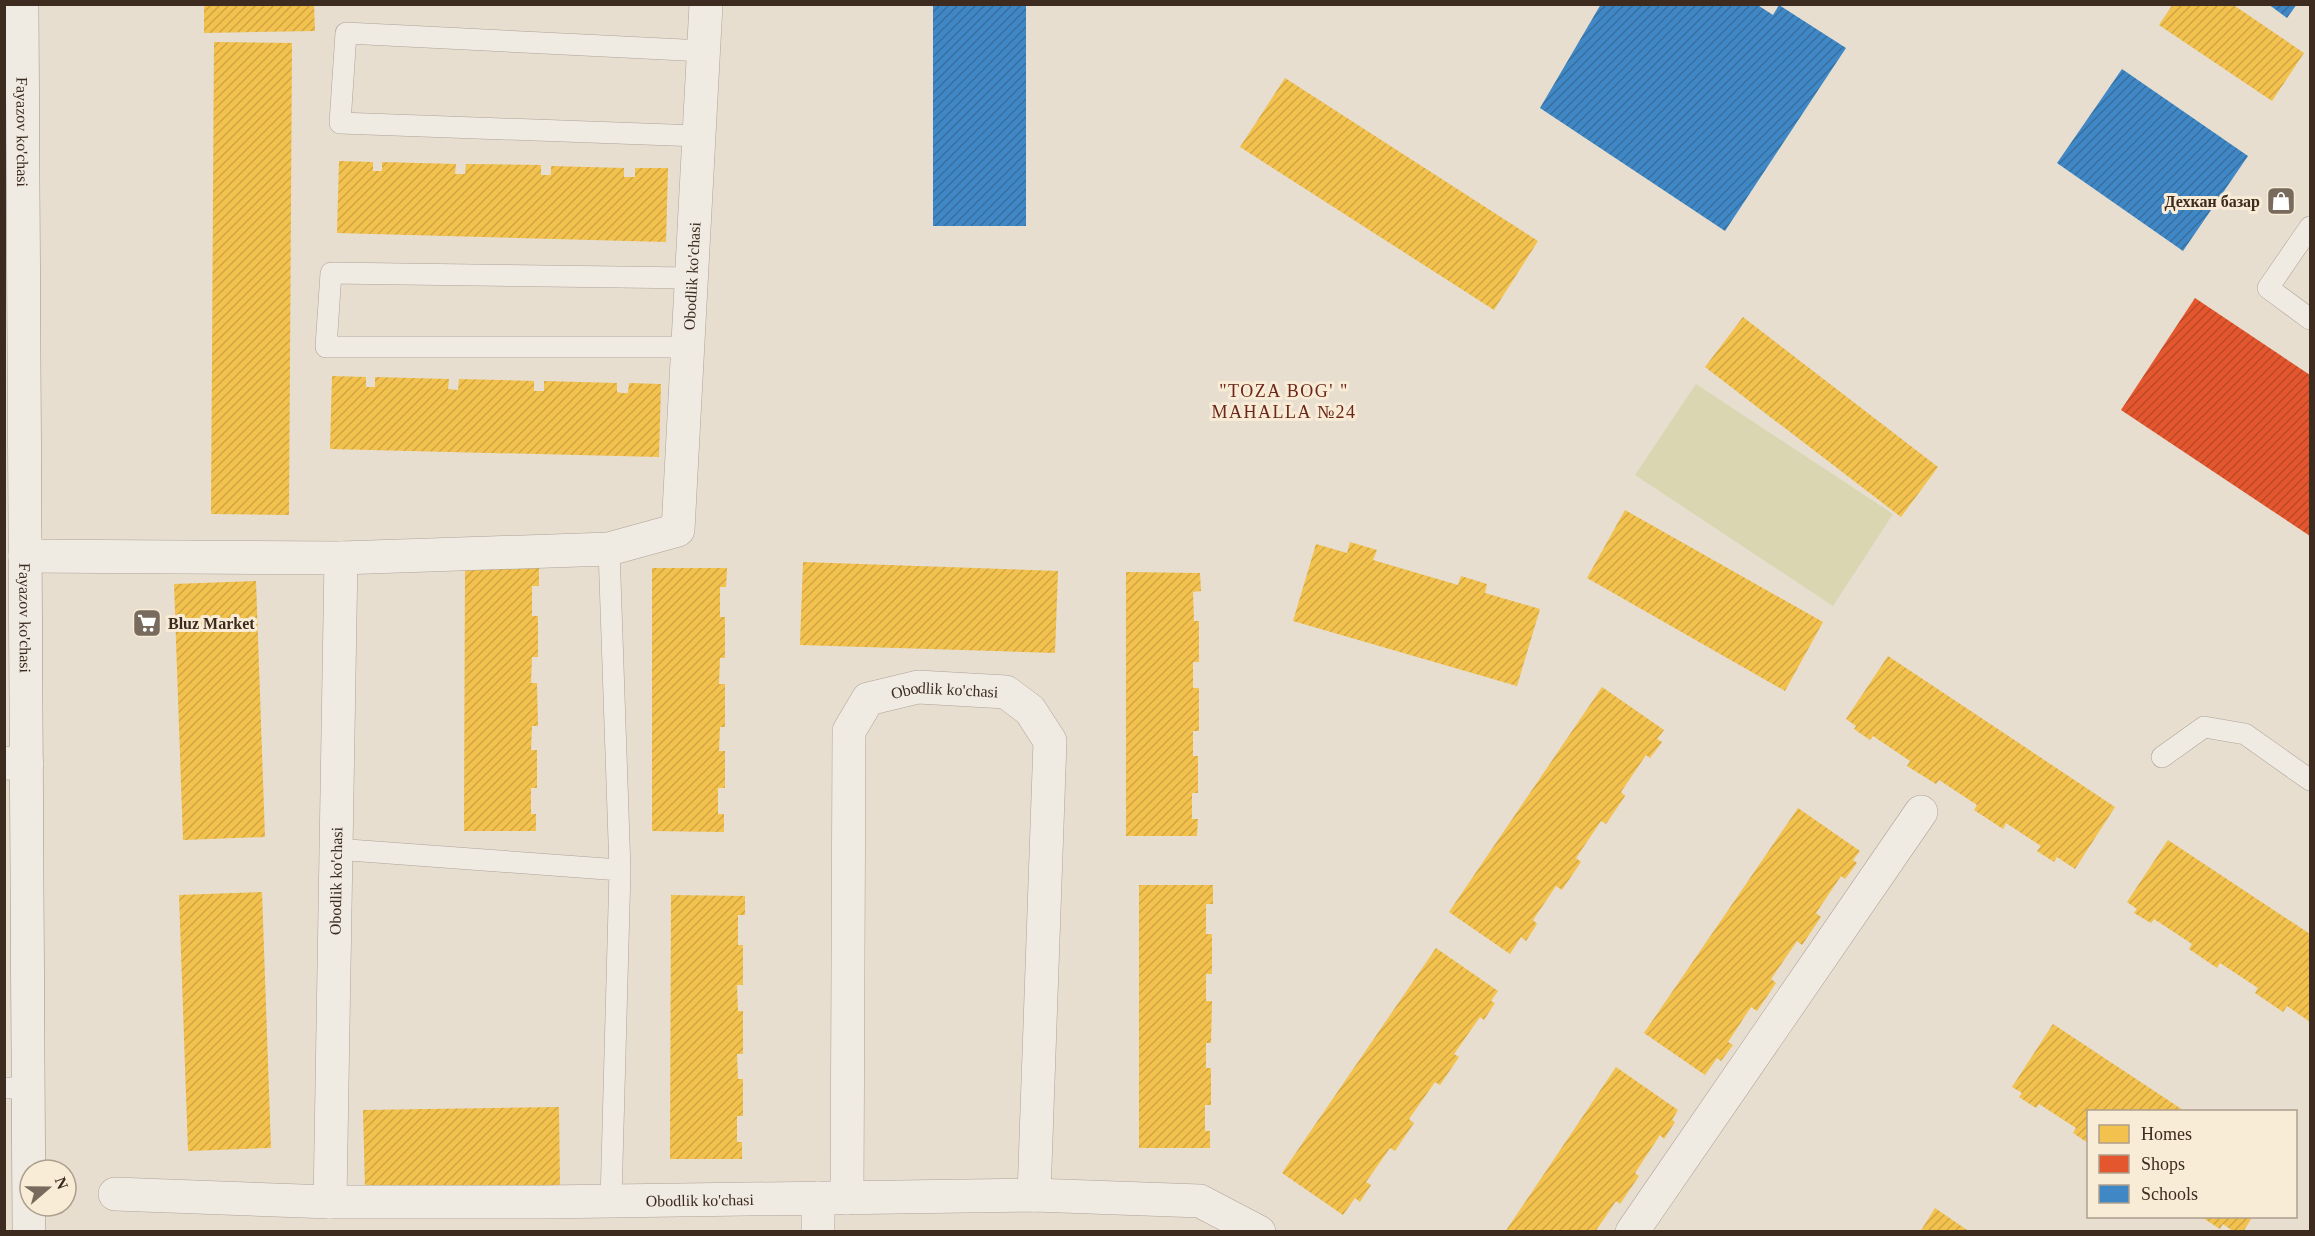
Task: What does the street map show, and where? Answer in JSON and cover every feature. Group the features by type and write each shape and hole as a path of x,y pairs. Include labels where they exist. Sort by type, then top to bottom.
{"street":[{"name":"Fayazov ko'chasi","path":"22,4 25,556 16,763 16,1088 29,1232"},
{"name":"Obodlik ko'chasi","path":"25,556 341,558 609,549 678,530 706,4"},
{"name":"Obodlik ko'chasi","path":"330,1202 341,558"},
{"name":"Obodlik ko'chasi","path":"818,1232 832,1198 849,731 868,699 918,687 1006,692 1030,710 1050,741 1034,1195"},
{"path":"1632,1232 1921,813"},
{"name":"Obodlik ko'chasi","path":"115,1194 330,1202 1034,1195 1200,1202 1259,1232"}],"lane":[{"path":"699,136 340,123 346,33 704,51"},
{"path":"2310,227 2268,288 2310,319"},
{"path":"688,347 326,347 331,273 692,278"},
{"path":"609,549 620,870 611,1201"},
{"path":"2162,757 2204,727 2244,734 2310,780"},
{"path":"335,849 620,870"}],"shaded area":[{"path":"1696,384 1893,514 1833,606 1635,475"}],"building: Homes":[{"path":"204,4 314,4 315,31 204,33"},
{"path":"2173,4 2232,4 2304,53 2272,101 2159,25"},
{"path":"214,42 292,43 289,515 211,514"},
{"path":"1285,78 1538,241 1494,310 1240,147"},
{"path":"339,161 373,162 373,171 382,171 382,162 456,164 455,174 465,174 466,164 541,165 541,175 551,175 551,166 624,168 624,177 635,177 635,168 668,168 666,242 337,233"},
{"path":"1743,317 1938,467 1901,517 1705,367"},
{"path":"332,376 366,377 366,387 375,387 375,377 449,379 448,389 458,390 459,379 534,381 534,391 544,391 544,381 617,383 617,392 622,393 628,393 629,383 661,384 659,457 330,449"},
{"path":"1625,510 1823,622 1785,691 1587,578"},
{"path":"1350,542 1377,550 1373,560 1458,585 1461,576 1487,584 1485,593 1540,609 1517,686 1293,621 1316,544 1347,553"},
{"path":"803,562 1058,571 1055,653 800,645"},
{"path":"465,567 539,567 539,586 532,586 532,616 538,616 538,657 532,657 531,683 537,683 538,726 532,726 531,750 537,750 537,788 531,788 531,814 536,814 536,831 464,831"},
{"path":"652,568 727,568 726,587 720,587 720,617 725,617 725,658 720,658 719,684 725,684 725,727 720,727 719,751 725,751 725,788 718,788 718,814 724,814 724,832 652,831"},
{"path":"1126,572 1200,573 1201,591 1193,592 1194,621 1199,621 1199,662 1193,662 1193,688 1199,688 1199,731 1193,731 1193,756 1198,756 1198,793 1192,793 1192,819 1198,819 1197,836 1126,836"},
{"path":"256,581 265,837 183,840 174,584"},
{"path":"1888,656 2115,807 2075,869 2057,857 2054,862 2037,851 2041,846 2006,823 2003,829 1974,810 1977,805 1939,780 1936,784 1907,766 1910,761 1873,736 1870,740 1854,729 1856,726 1846,719"},
{"path":"1602,687 1664,730 1657,739 1662,742 1650,758 1646,755 1621,792 1625,796 1606,824 1601,821 1576,858 1581,862 1562,890 1556,886 1533,920 1537,924 1526,941 1521,937 1510,954 1449,912"},
{"path":"1798,808 1860,851 1853,860 1857,863 1845,879 1841,876 1816,913 1821,917 1802,945 1797,941 1771,979 1776,983 1757,1011 1751,1007 1728,1042 1733,1045 1721,1061 1717,1058 1705,1075 1644,1033"},
{"path":"2168,840 2310,934 2310,1022 2287,1006 2283,1012 2255,993 2258,988 2220,963 2217,968 2189,949 2192,944 2154,919 2151,923 2134,913 2137,909 2127,902"},
{"path":"1139,885 1213,885 1213,904 1206,904 1206,934 1212,934 1212,974 1206,974 1206,1001 1212,1001 1211,1043 1206,1043 1206,1068 1211,1068 1211,1105 1205,1105 1205,1131 1210,1131 1210,1148 1139,1148"},
{"path":"262,892 271,1148 188,1151 179,895"},
{"path":"671,895 745,896 745,915 738,915 738,945 743,945 743,985 737,985 738,1011 743,1011 743,1054 737,1054 738,1079 743,1079 743,1116 737,1116 737,1142 742,1142 742,1159 670,1159"},
{"path":"1436,948 1498,991 1491,1001 1495,1003 1484,1020 1480,1017 1454,1054 1459,1057 1440,1085 1435,1082 1409,1119 1414,1123 1395,1151 1390,1148 1366,1182 1371,1185 1360,1202 1355,1198 1343,1215 1282,1173"},
{"path":"2053,1024 2183,1110 2087,1110 2087,1142 2073,1133 2076,1128 2039,1104 2036,1108 2019,1097 2022,1093 2012,1087"},
{"path":"1616,1067 1678,1110 1672,1120 1675,1122 1664,1139 1660,1135 1635,1173 1639,1176 1620,1204 1616,1201 1595,1232 1505,1232"},
{"path":"559,1107 560,1188 365,1190 363,1110"},
{"path":"1935,1208 1970,1232 1920,1232"},
{"path":"2203,1218 2252,1218 2243,1232 2234,1232 2223,1224 2220,1229"}],"building: Shops":[{"path":"2195,298 2310,375 2310,536 2121,410"}],"building: Schools":[{"path":"933,4 1026,4 1026,226 933,226"},
{"path":"1601,4 1756,4 1773,15 1779,5 1846,48 1725,231 1540,108"},
{"path":"2268,4 2297,4 2287,18"},
{"path":"2122,69 2248,156 2183,251 2057,163"}],"place":[{"name":"Дехкан базар","path":"2281,201"},
{"name":"Bluz Market","path":"147,623"}],"district":[{"name":"\"TOZA BOG' \" MAHALLA №24","path":"1284,401"}]}
